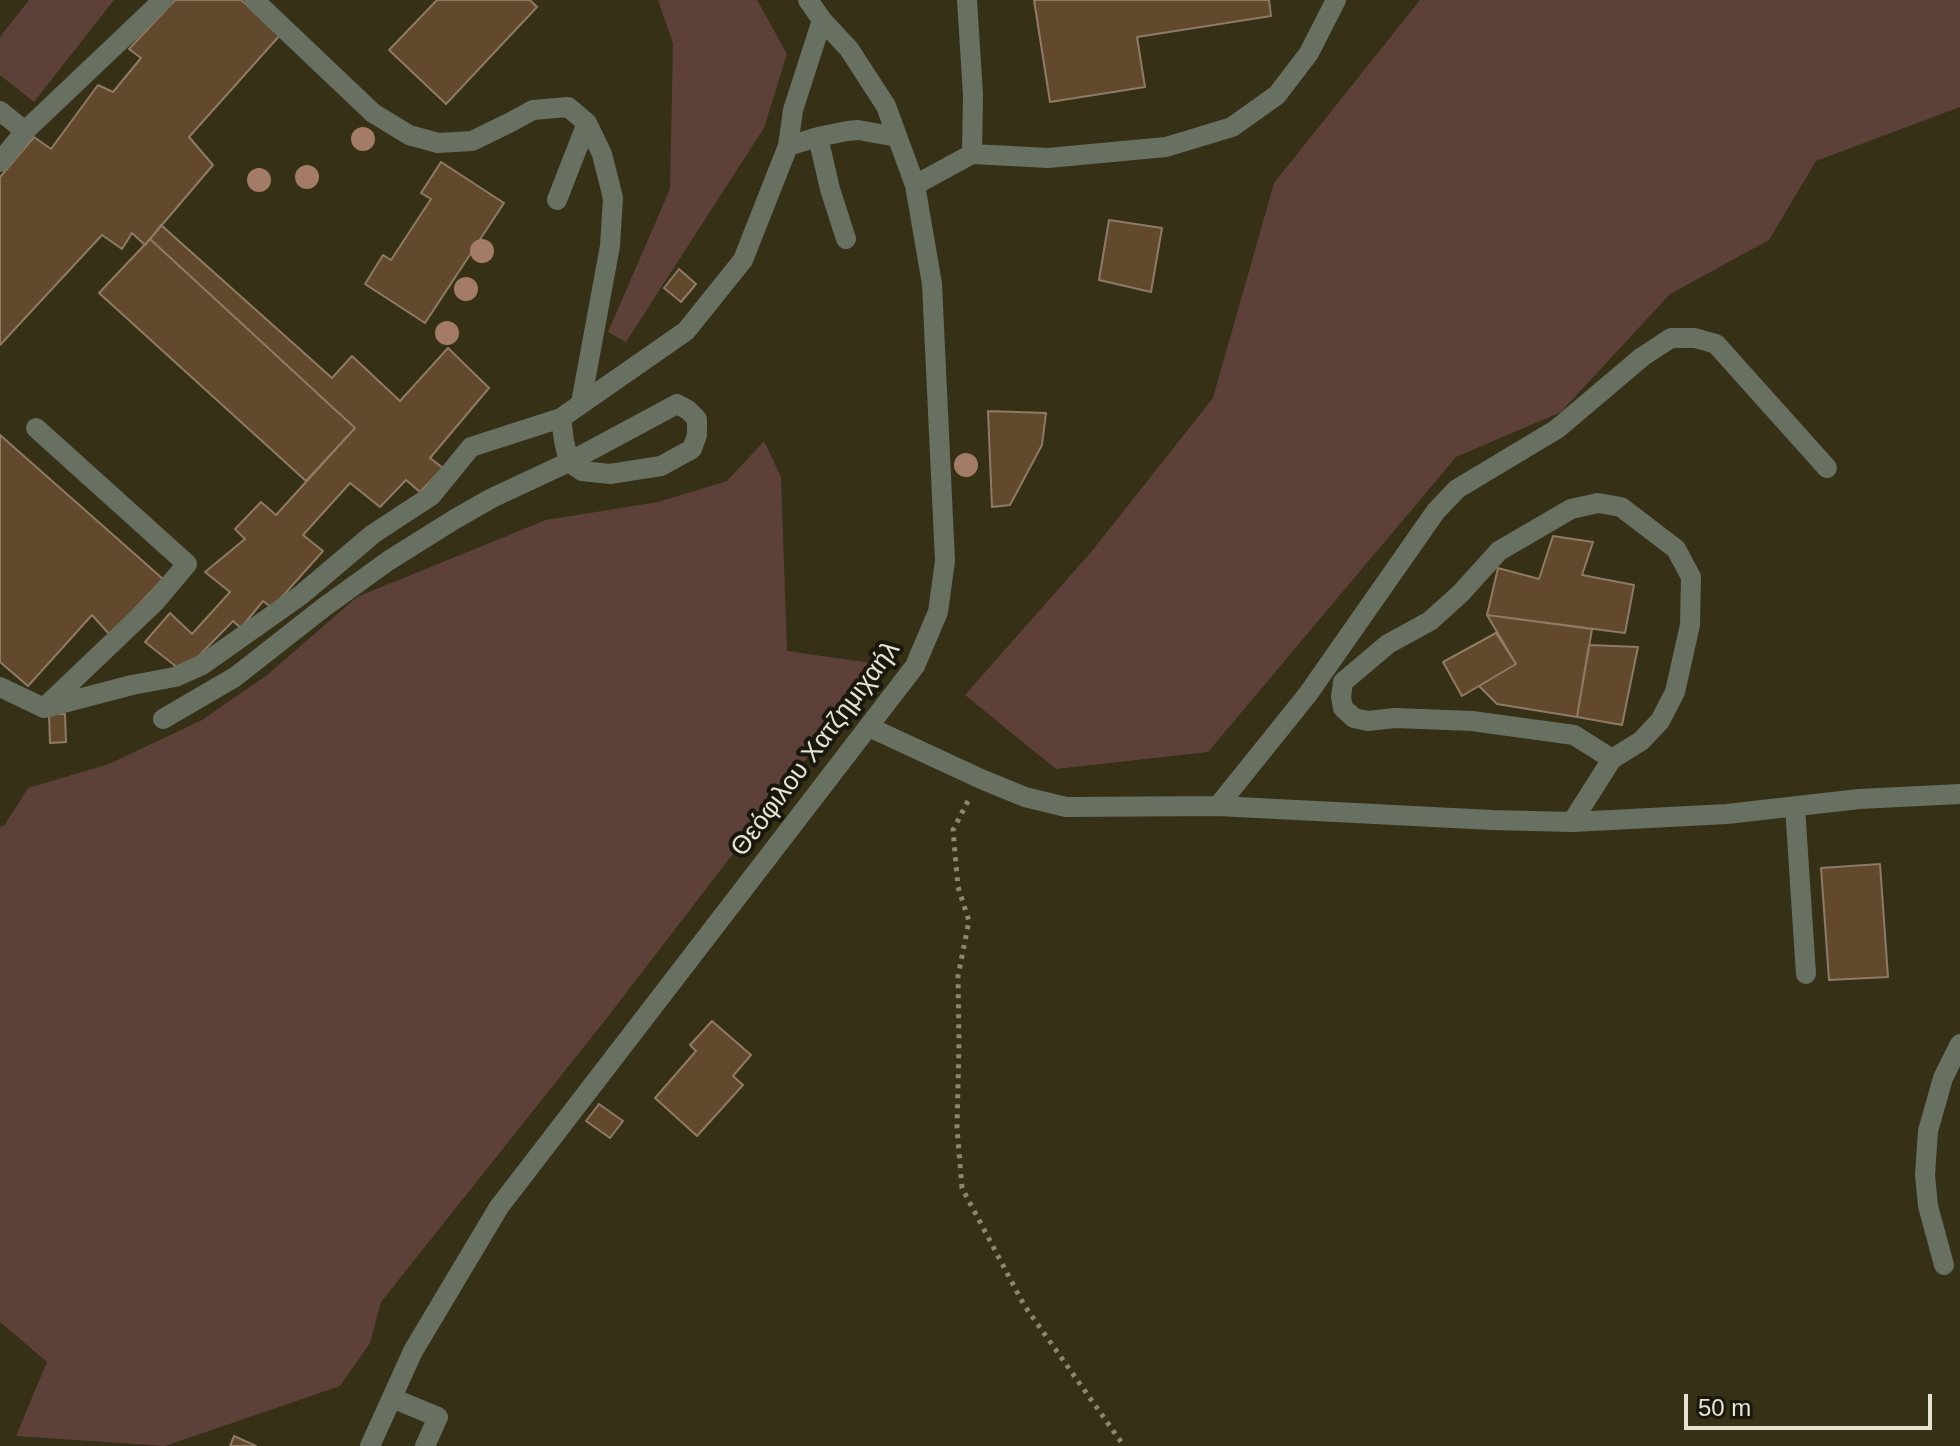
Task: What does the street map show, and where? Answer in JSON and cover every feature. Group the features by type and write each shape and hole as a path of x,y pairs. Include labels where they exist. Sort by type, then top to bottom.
{"street":[{"path":"0,162 25,131 163,0"},
{"path":"254,0 373,113 409,135 438,143 472,141 533,110 568,107 587,123 602,154 613,198 610,246 581,403"},
{"name":"Θεόφιλου Χατζημιχαήλ","path":"370,1446 413,1351 499,1207 915,666 938,612 945,561 932,284 915,185 886,106 849,49 808,0"},
{"path":"967,0 973,95 972,154"},
{"path":"915,185 972,154 1048,158 1166,147 1232,127 1277,95 1309,53 1336,0"},
{"path":"0,687 44,708 175,677 202,665 301,595 373,534 431,496 471,447 561,418 686,331 743,260 788,146 793,110 822,20"},
{"path":"0,111 25,131"},
{"path":"557,200 587,123"},
{"path":"788,146 858,130 897,137"},
{"path":"818,137 846,239"},
{"path":"1218,806 1308,694 1436,511 1457,489 1557,429 1642,357 1671,338 1695,338 1716,344 1827,468"},
{"path":"163,719 235,677 388,561 503,493 569,462 677,404 697,419 697,435 692,449 661,466 610,474 582,471 569,462 561,418"},
{"path":"36,428 187,564 155,602 44,708"},
{"path":"1572,822 1612,759 1641,741 1660,721 1675,692 1690,625 1691,577 1676,549 1621,507 1598,503 1571,509 1499,551 1461,593 1430,621 1388,644 1343,682 1343,708 1354,718 1368,721 1395,718 1472,721 1574,735 1612,759"},
{"path":"869,727 1025,797 1066,807 1218,806 1572,822 1727,814 1859,799 1960,794"},
{"path":"1795,807 1806,974"},
{"path":"1944,1265 1928,1206 1925,1175 1928,1131 1943,1078 1960,1044"},
{"path":"392,1398 438,1417 425,1446"}],"path":[{"path":"981,779 953,830 958,887 969,921 958,976 957,1128 962,1188 1024,1305 1124,1446"}],"shaded area":[{"path":"29,0 114,0 34,102 0,75 0,37"},
{"path":"658,0 757,0 787,54 764,128 626,342 608,332 670,189 673,43"},
{"path":"1420,0 1960,0 1960,107 1816,161 1769,240 1670,294 1561,412 1456,457 1208,752 1056,769 965,695 1092,551 1213,398 1274,183"},
{"path":"764,441 781,477 787,651 879,664 606,1019 381,1302 370,1343 340,1386 165,1446 16,1436 47,1362 0,1322 0,827 4,826 28,788 109,764 202,720 267,675 357,597 546,520 658,502 727,481"}],"building":[{"path":"175,0 241,0 281,34 189,137 213,165 145,245 132,233 122,249 102,235 0,345 0,177 34,137 51,149 98,85 113,92 141,58 129,49"},
{"path":"437,0 530,0 537,7 446,104 389,50"},
{"path":"1034,0 1269,0 1271,16 1137,37 1145,87 1050,102"},
{"path":"441,162 504,203 425,323 365,284 383,255 391,260 431,199 421,193"},
{"path":"1109,220 1162,228 1151,292 1099,280"},
{"path":"161,225 332,378 352,356 400,401 448,348 489,388 430,458 443,468 420,492 406,480 380,507 350,483 303,535 323,551 272,608 263,601 241,628 233,621 183,672 145,642 170,613 192,634 230,592 205,572 245,539 235,529 261,502 276,515 355,428 150,239"},
{"path":"150,239 355,428 306,481 99,293"},
{"path":"679,269 696,284 681,302 664,288"},
{"path":"988,411 1046,413 1042,445 1010,505 992,507"},
{"path":"0,435 163,579 110,635 92,615 28,686 0,662"},
{"path":"1553,536 1593,542 1582,575 1634,585 1625,633 1487,615 1498,568 1539,579"},
{"path":"1487,615 1592,629 1577,717 1497,704 1479,686 1516,664"},
{"path":"1496,633 1516,664 1462,696 1443,662"},
{"path":"1589,645 1638,647 1622,725 1577,717"},
{"path":"49,714 65,714 66,742 50,743"},
{"path":"1880,864 1888,977 1829,980 1821,868"},
{"path":"712,1021 751,1055 733,1076 743,1085 697,1136 655,1098 696,1051 690,1045"},
{"path":"599,1104 623,1121 610,1138 586,1121"},
{"path":"234,1436 256,1446 230,1446"}]}
